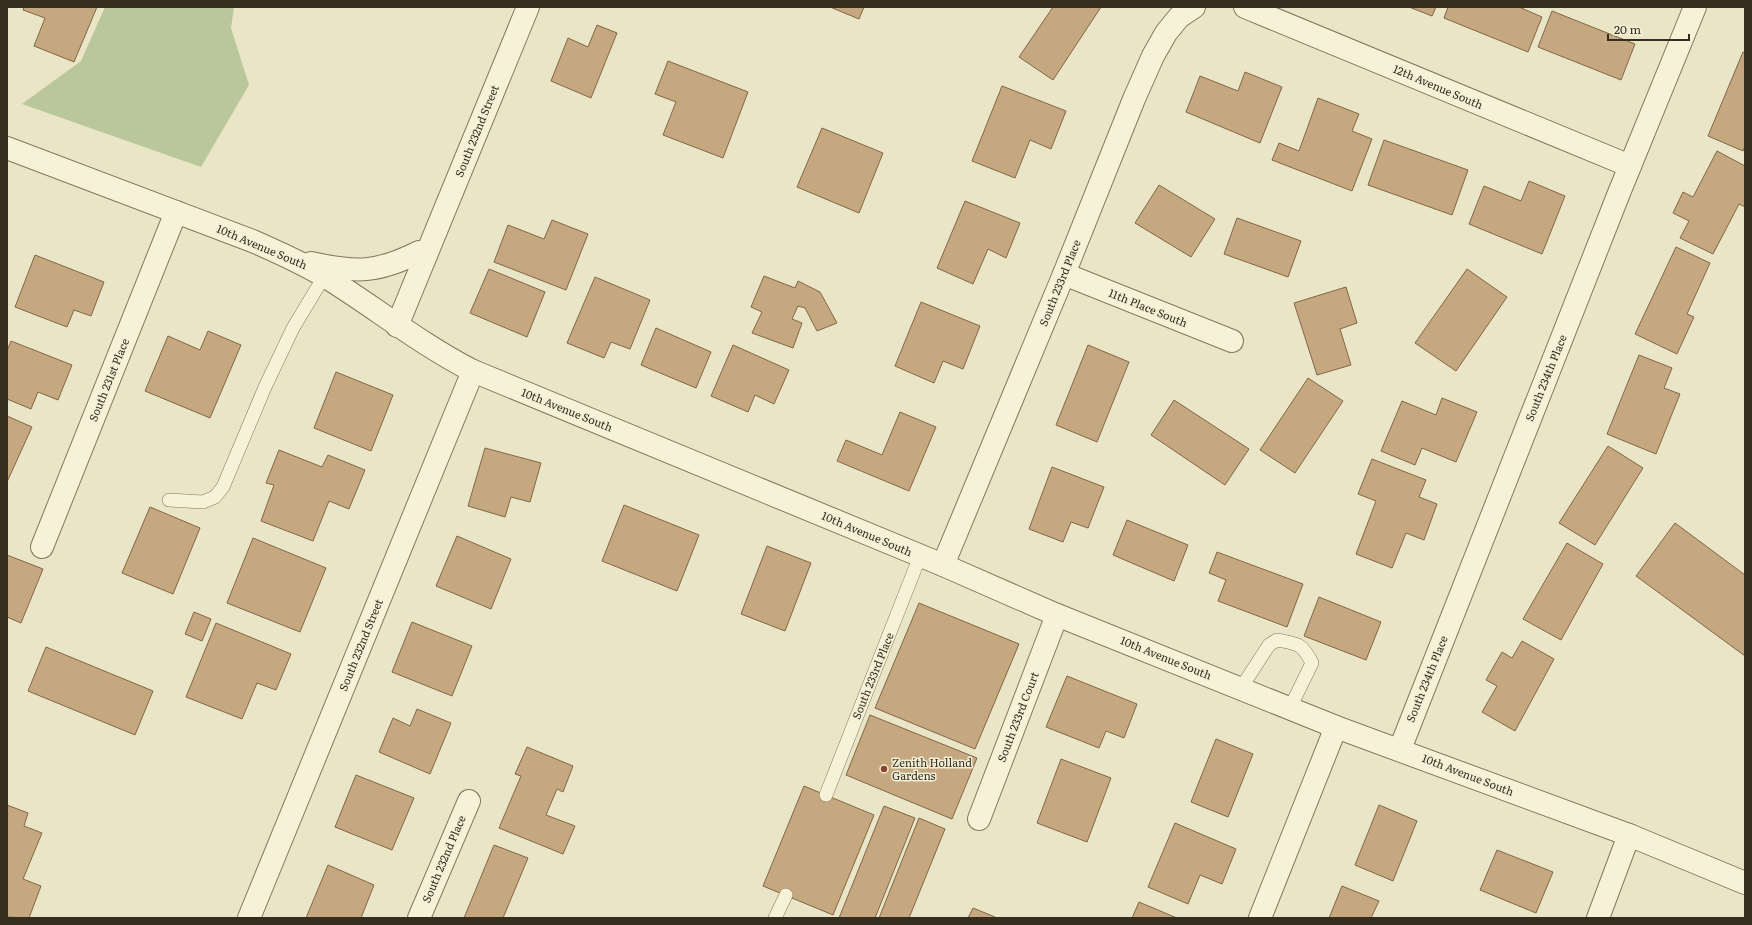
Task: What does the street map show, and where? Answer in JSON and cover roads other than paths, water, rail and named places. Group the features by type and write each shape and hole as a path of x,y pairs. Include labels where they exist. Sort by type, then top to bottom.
{"street":[{"name":"South 232nd Street","path":"397,326 528,7"},
{"name":"12th Avenue South","path":"1245,7 1630,166"},
{"name":"South 234th Place","path":"1400,749 1630,166 1695,7"},
{"name":"South 233rd Place","path":"943,565 1064,274 1134,98 1153,56 1175,21 1192,8"},
{"name":"10th Avenue South","path":"7,148 255,242 327,271 397,326 432,349 473,371 943,565 1057,615 1336,726 1629,835 1745,883"},
{"name":"South 231st Place","path":"42,547 176,212"},
{"path":"327,271 373,270 400,262 419,252 426,254"},
{"name":"11th Place South","path":"1064,274 1232,341"},
{"name":"South 232nd Street","path":"249,918 473,371"},
{"name":"South 233rd Court","path":"979,820 1057,615"},
{"path":"1260,918 1336,726"},
{"name":"South 232nd Place","path":"419,918 469,801"},
{"path":"1598,918 1629,835"}],"lane":[{"path":"169,500 203,502 215,497 223,487 265,387 293,328 327,271"},
{"name":"South 233rd Place","path":"826,795 920,556"},
{"path":"1241,688 1269,645 1276,640 1291,642 1304,648 1312,662 1290,708"},
{"path":"775,918 786,895"}],"place":[{"name":"Zenith Holland Gardens","path":"884,769"}]}
